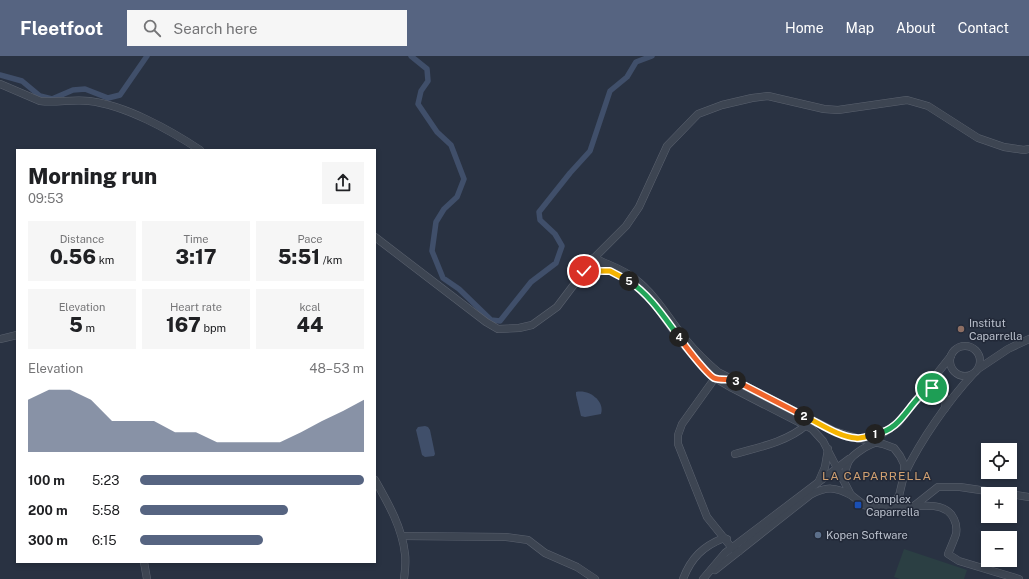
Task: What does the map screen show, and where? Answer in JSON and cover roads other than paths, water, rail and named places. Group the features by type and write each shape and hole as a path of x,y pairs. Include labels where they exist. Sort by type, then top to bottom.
{"street":[{"path":"0,84 40,101 83,100 111,106 153,123 198,149"},
{"path":"376,238 486,322 498,329 518,328 532,325 557,307 593,260 626,226 639,208 667,146 698,114 722,105 768,96 824,109 838,110 907,100 928,106 978,138 1004,147 1024,150 1029,149"},
{"path":"602,250 611,268 636,286 654,303 683,344 700,364 715,378 730,383 834,431 894,448 904,464 904,475 899,496 900,508"},
{"path":"593,260 634,278 665,310 686,340 703,359 730,383 806,425 818,434 828,448 851,495"},
{"path":"584,271 611,268"},
{"path":"0,339 16,335"},
{"path":"951,356 950,365 955,373 964,376 975,371 1008,349 1029,339"},
{"path":"703,579 726,553 735,550 738,543 898,423 957,348 967,346 972,347 979,354 980,359 975,371 945,408 904,475"},
{"path":"700,364 707,377 706,390"},
{"path":"709,364 715,378"},
{"path":"715,378 682,424 678,435 678,444 707,517 735,550"},
{"path":"706,390 716,385 730,383"},
{"path":"924,391 932,388 941,390 946,400 945,408"},
{"path":"735,454 771,445 806,425"},
{"path":"857,438 882,434"},
{"path":"818,483 825,467 828,448"},
{"path":"844,481 845,472 850,460"},
{"path":"376,482 388,502 402,536 406,555 404,579"},
{"path":"914,506 938,487 960,487 981,490"},
{"path":"707,579 721,562 731,553 810,495 821,489 832,488 851,495 864,505 876,508 936,506 945,509 953,515 956,523 956,533 948,554 959,561 1019,579"},
{"path":"1017,495 1029,497"},
{"path":"883,508 891,504 899,496"},
{"path":"402,536 506,537 528,540 545,553 577,567 595,579"},
{"path":"724,538 726,553"},
{"path":"683,579 689,564 701,551 714,542 724,538 738,543"},
{"path":"144,563 147,579"}],"water":[{"path":"576,392 586,392 595,397 601,405 601,414 585,417 581,416"},
{"path":"425,426 430,430 435,454 434,456 425,457 422,455 416,430 418,427"}],"waterway":[{"path":"0,75 22,81 40,96 52,99 73,90 85,89 108,98 120,95 147,56"},
{"path":"411,56 427,69 428,81 421,91 418,104 437,132 451,145 464,179 457,197 444,209 436,222 432,251 443,278 459,289 491,320 500,321 531,282 556,263 562,246 555,234 540,220 539,212 570,173 590,151 610,91 627,77 636,62 652,56"}],"place":[{"name":"Institut Caparrella","path":"961,329"},
{"name":"Complex Caparrella","path":"858,505"},
{"name":"Kopen Software","path":"818,535"}],"district":[{"name":"LA CAPARRELLA","path":"877,476"}]}
